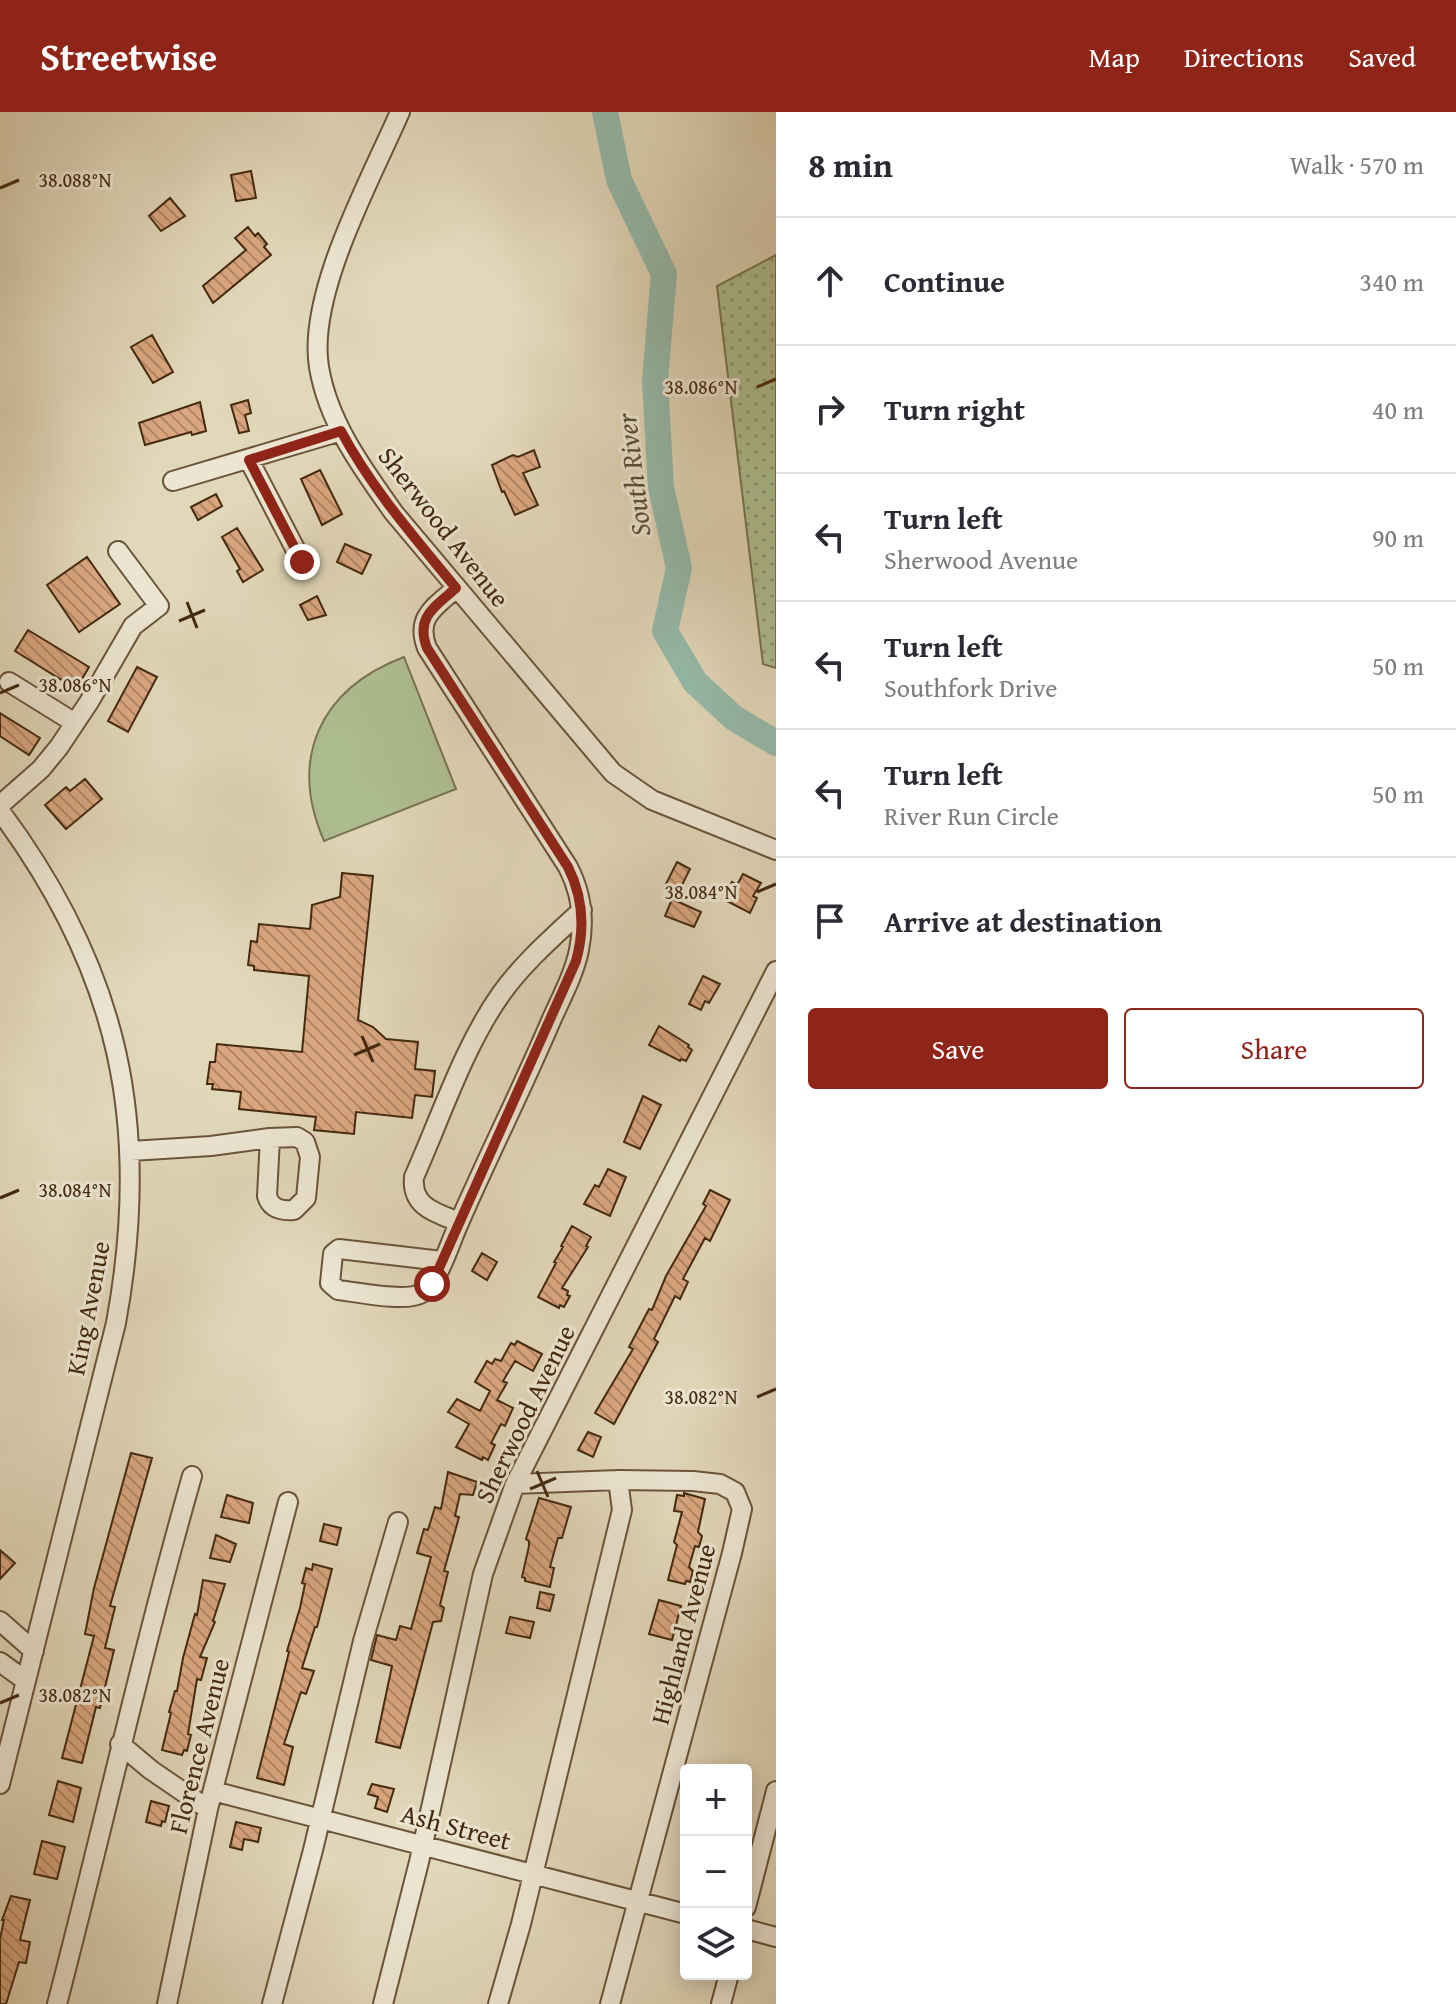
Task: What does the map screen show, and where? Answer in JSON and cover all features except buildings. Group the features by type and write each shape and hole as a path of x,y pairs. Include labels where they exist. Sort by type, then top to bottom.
{"street":[{"name":"Sherwood Avenue","path":"400,112 339,251 323,302 318,330 318,362 328,400 341,431 394,513 613,773 652,800 776,850"},
{"path":"173,481 341,431"},
{"path":"249,460 302,562"},
{"path":"0,808 41,769 75,723 133,626 159,606 118,551"},
{"path":"442,1261 339,1249 333,1254 330,1283 338,1290 410,1297 425,1291 432,1284 576,961 582,933 582,910 574,878 427,648 422,635 430,611 456,588"},
{"path":"9,682 75,723"},
{"name":"King Avenue","path":"0,808 40,868 82,948 114,1042 124,1085 131,1151 130,1226 116,1323 0,1784"},
{"path":"459,1222 427,1209 419,1202 414,1177 484,1019 527,963 582,910"},
{"name":"Sherwood Avenue","path":"383,2004 423,1846 483,1574 515,1484 776,971"},
{"path":"131,1151 211,1146 270,1138"},
{"path":"57,2004 98,1847 120,1744 192,1476"},
{"path":"498,2004 521,1924 622,1510 618,1480"},
{"name":"Highland Avenue","path":"515,1484 693,1481 720,1484 735,1492 742,1509 610,2004"},
{"name":"Florence Avenue","path":"167,2004 210,1800 288,1502"},
{"path":"272,2004 363,1641 398,1522"},
{"path":"0,1621 34,1651"},
{"path":"0,1662 26,1681"},
{"name":"Ash Street","path":"120,1744 151,1770 210,1800 320,1820 680,1912"},
{"path":"752,1884 776,1791"},
{"path":"752,1931 776,1937"},
{"path":"721,2004 727,1980"}],"green space":[{"path":"776,255 776,668 763,664 717,286"},
{"path":"404,657 456,789 324,841 314,811 310,782 311,755 319,730 332,707 351,688 375,671"}],"waterway":[{"name":"South River","path":"605,112 619,180 664,274 655,381 661,487 679,568 665,631 695,682 734,718 776,743"}],"route":[{"path":"302,562 249,460 341,431 394,513 456,588 430,611 426,619 422,635 427,648 568,867 580,897 582,933 576,961 432,1284"}]}
